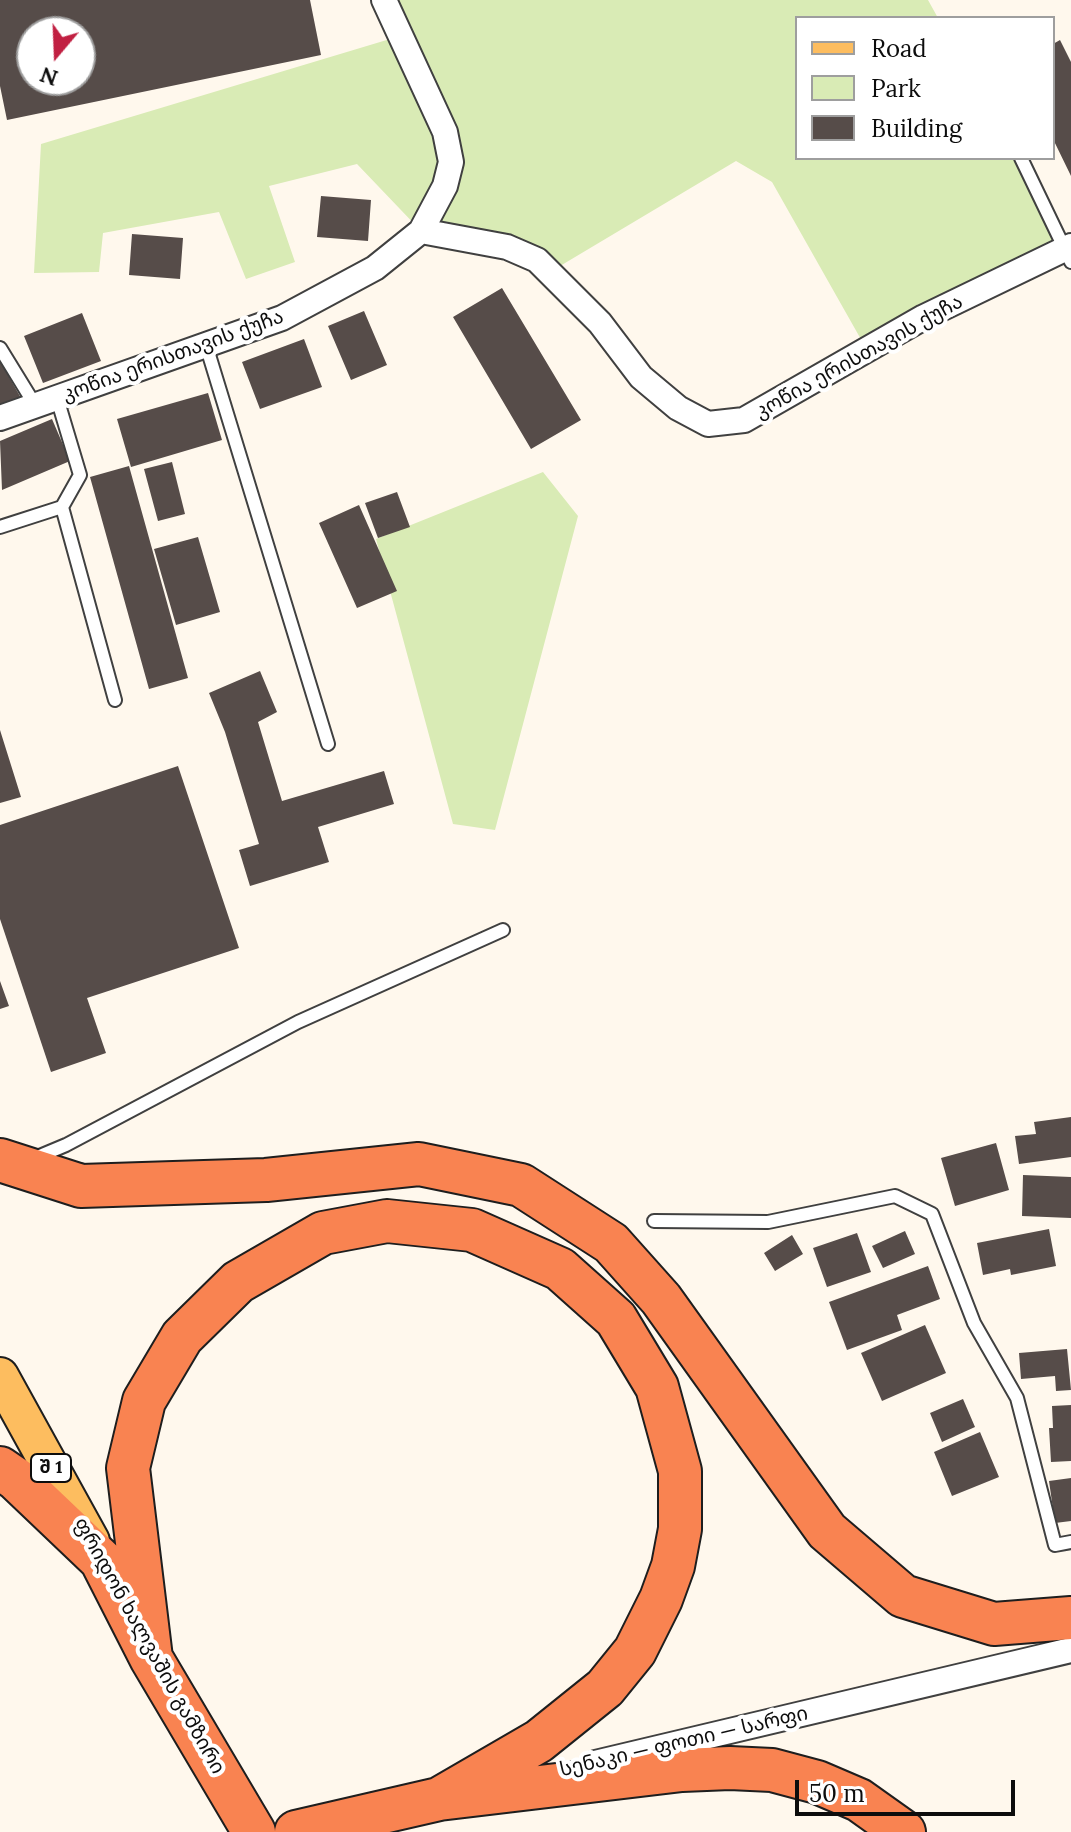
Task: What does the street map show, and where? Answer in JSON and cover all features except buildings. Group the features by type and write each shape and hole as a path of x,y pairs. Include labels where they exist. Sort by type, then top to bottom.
{"highway":[{"path":"6,1166 81,1186 266,1180 419,1164 521,1185 611,1243 661,1299 827,1531 903,1596 994,1624 1071,1618"},
{"path":"151,1658 128,1468 144,1401 182,1337 238,1282 323,1233 387,1221 472,1230 560,1269 616,1319 657,1387 680,1471 680,1529 673,1566 661,1599 635,1651 605,1688 539,1741 439,1799"},
{"path":"0,1468 16,1479 101,1560"},
{"name":"ფრიდონ ხალვაშის გამზირი","path":"101,1560 151,1658 254,1832"},
{"path":"439,1799 682,1770 772,1770 817,1782 859,1800 904,1832"},
{"name":"სენაკი — ფოთი — სარფი","path":"313,1828 439,1799"}],"main road":[{"name":"ფრიდონ ხალვაშის გამზირი","path":"0,1376 101,1560"}],"street":[{"name":"კოწია ერისთავის ქუჩა","path":"0,418 282,318 375,268 421,231 445,186 451,162 445,132 384,0"},
{"name":"კოწია ერისთავის ქუჩა","path":"421,231 507,247 537,260 600,323 641,377 678,408 708,424 744,420 924,317 1069,252"},
{"name":"სენაკი — ფოთი — სარფი","path":"439,1799 1071,1650"}],"lane":[{"path":"1022,160 1069,252"},
{"path":"206,345 328,744"},
{"path":"0,348 46,401 80,475 62,507 0,527"},
{"path":"62,507 115,700"},
{"path":"6,1166 66,1145 298,1022 503,930"},
{"path":"654,1221 768,1222 895,1196 932,1214 974,1323 1017,1398 1055,1545 1071,1542"}],"green space":[{"path":"384,0 928,0 937,16 795,16 795,160 1022,160 1065,249 867,350 772,182 736,161 550,272 421,231 357,164 269,186 295,262 246,279 219,212 103,233 99,272 34,273 41,144 400,36"},
{"path":"543,472 578,516 495,830 453,824 376,539"}]}
